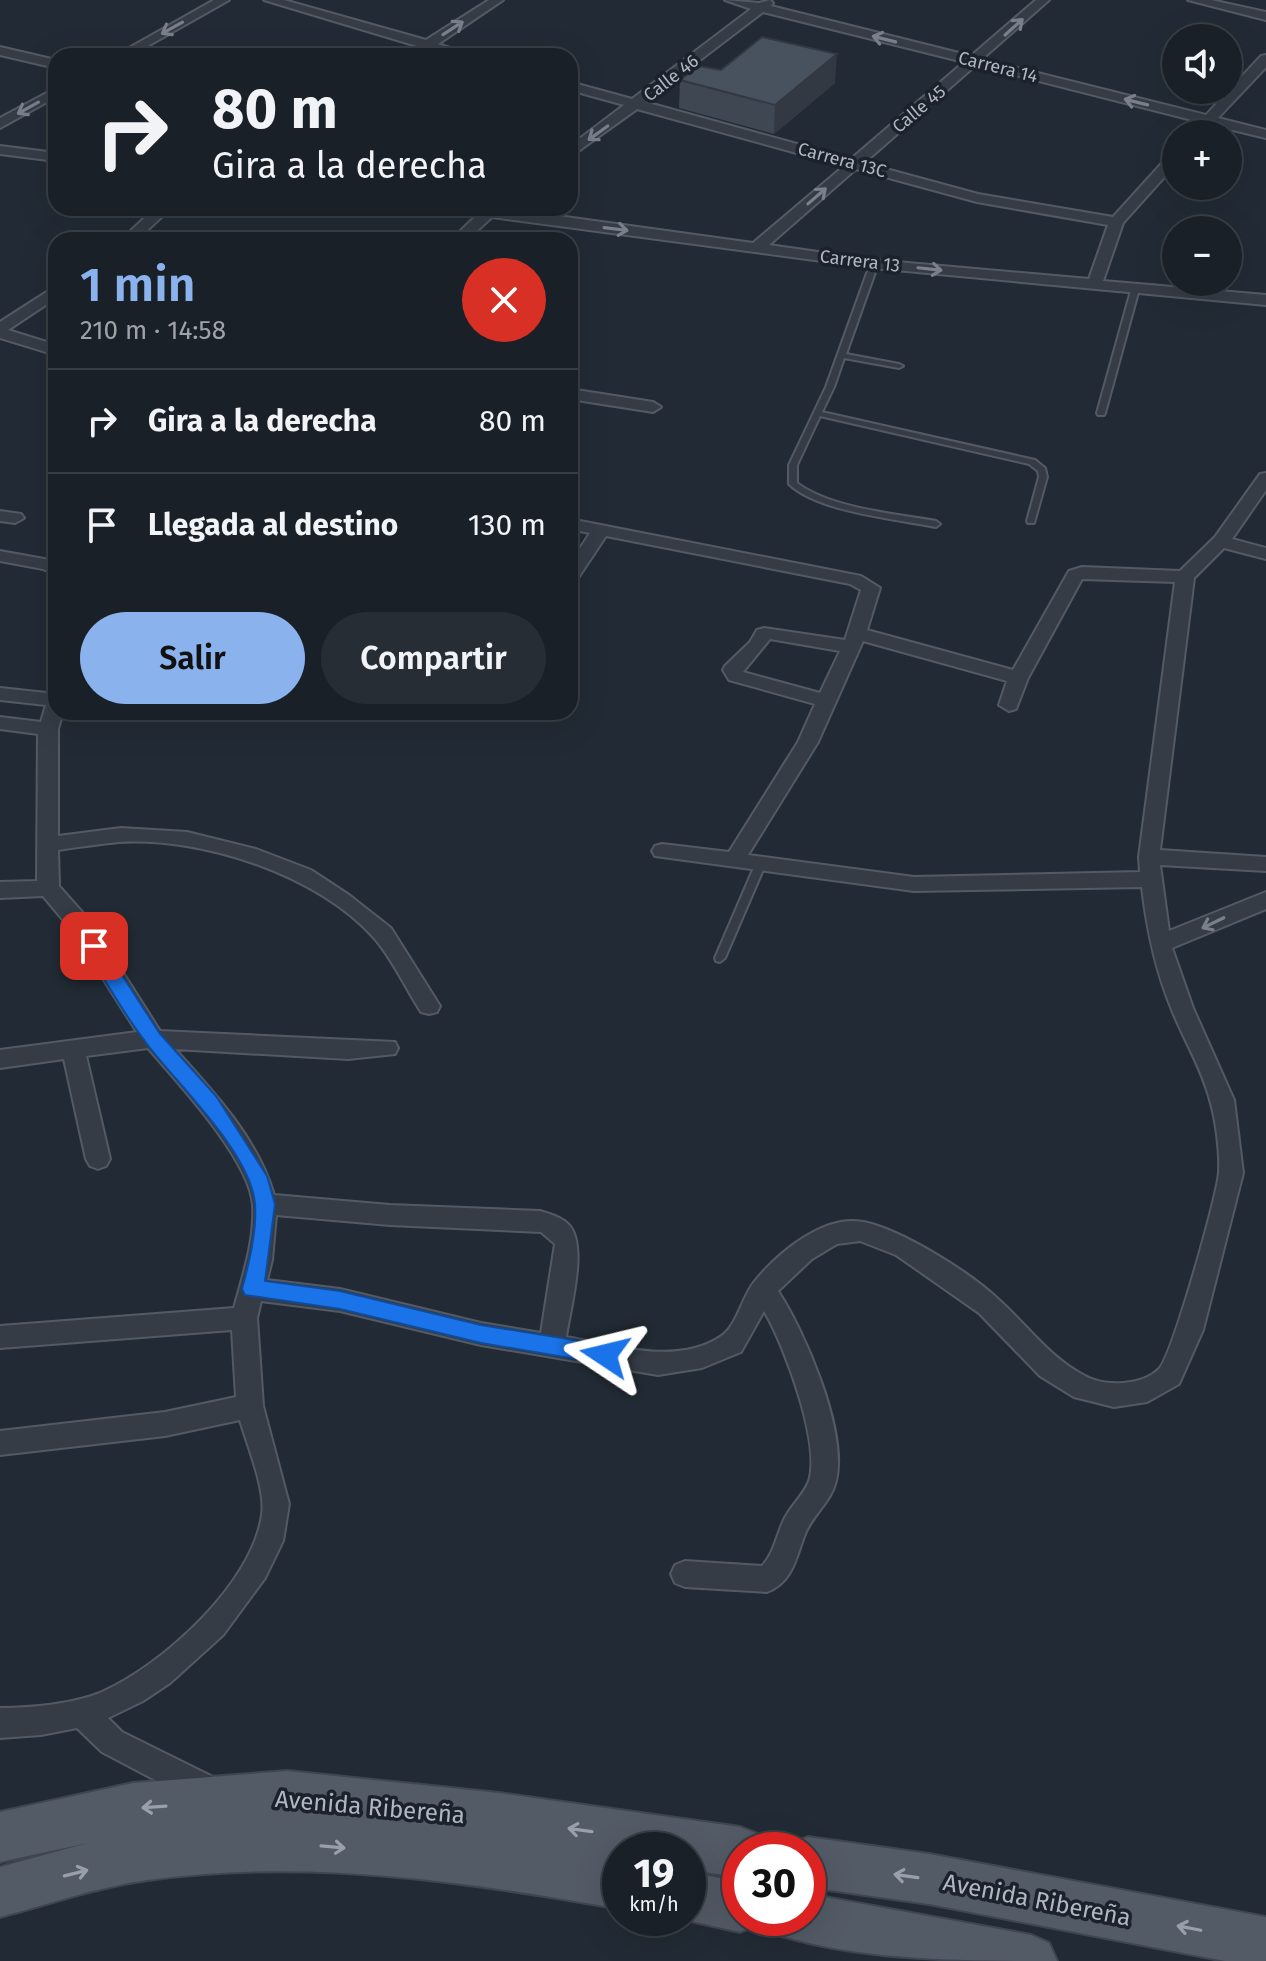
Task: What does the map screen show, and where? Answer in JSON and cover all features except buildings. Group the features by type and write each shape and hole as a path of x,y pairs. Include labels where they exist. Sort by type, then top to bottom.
{"main road":[{"name":"Avenida Ribereña","path":"0,1837 133,1808 287,1796 499,1818 722,1849"},
{"name":"Avenida Ribereña","path":"0,1892 146,1856 297,1844 497,1861 602,1881"},
{"name":"Avenida Ribereña","path":"826,1865 929,1879 1266,1943"},
{"path":"826,1923 1031,1961"}],"street":[{"path":"136,48 223,0"},
{"path":"270,0 438,48"},
{"path":"422,48 497,0"},
{"name":"Carrera 14","path":"731,0 766,4 975,62 1209,120"},
{"name":"Calle 45","path":"758,247 1043,0"},
{"path":"1194,0 1266,16"},
{"name":"Calle 46","path":"578,147 766,4"},
{"path":"0,51 48,62"},
{"path":"1209,120 1266,59"},
{"name":"Carrera 13C","path":"578,88 977,198 1116,222"},
{"path":"0,124 48,97"},
{"name":"Carrera 14","path":"1242,128 1266,134"},
{"path":"0,150 48,156"},
{"path":"1094,286 1116,222 1162,171"},
{"path":"137,232 155,216"},
{"path":"467,232 484,216"},
{"name":"Carrera 13","path":"534,216 874,264 1266,300"},
{"path":"0,331 48,296"},
{"path":"38,303 48,305"},
{"path":"0,331 48,347"},
{"path":"578,394 653,407"},
{"path":"252,1289 340,1300 423,1322 658,1364 702,1357 732,1344 763,1289 803,1252 832,1235 861,1231 905,1248 988,1305 1049,1368 1083,1389 1114,1395 1147,1391 1170,1376 1190,1330 1231,1173 1222,1100 1182,1008 1160,944 1149,857 1185,577 1221,541 1266,478"},
{"path":"578,525 863,583 871,588 854,640 808,742 734,861"},
{"path":"578,565 602,529"},
{"path":"1221,541 1266,554"},
{"path":"0,556 48,565"},
{"path":"1009,705 1018,678 1075,575 1082,572 1185,577"},
{"path":"826,701 736,676 732,670 757,646 764,634 769,633 854,640 1018,678"},
{"path":"0,694 48,701"},
{"path":"0,1723 29,1724 109,1703 171,1666 229,1608 261,1564 276,1511 250,1406 244,1318 260,1260 265,1204 257,1176 209,1102 153,1039 82,927 48,888 48,729 51,720"},
{"path":"0,723 48,729"},
{"path":"48,844 121,835 187,839 249,854 304,875 342,900 383,934 429,1006"},
{"path":"662,851 914,884 1154,879"},
{"path":"1149,857 1266,864"},
{"path":"0,890 48,888"},
{"path":"1160,944 1266,900"},
{"path":"0,1059 153,1039 348,1050 387,1048"},
{"path":"73,1049 98,1159"},
{"path":"265,1204 390,1215 540,1221 552,1225 562,1231 567,1244 552,1345"},
{"path":"685,1574 767,1579 788,1554 797,1522 815,1499 823,1480 825,1457 796,1345 763,1289"},
{"path":"0,1337 244,1318"},
{"path":"0,1443 165,1424 250,1406"},
{"path":"80,1711 112,1742 225,1801"}],"lane":[{"path":"874,264 818,413 793,465 791,479 795,488 821,500 936,524"},
{"path":"1101,413 1135,289"},
{"path":"841,355 899,366"},
{"path":"818,413 1032,462 1042,470 1043,477 1031,521"},
{"path":"720,958 760,865"}],"route":[{"path":"94,946 153,1039 209,1102 257,1176 265,1204 260,1260 252,1289 340,1300 423,1322 605,1355"}]}
